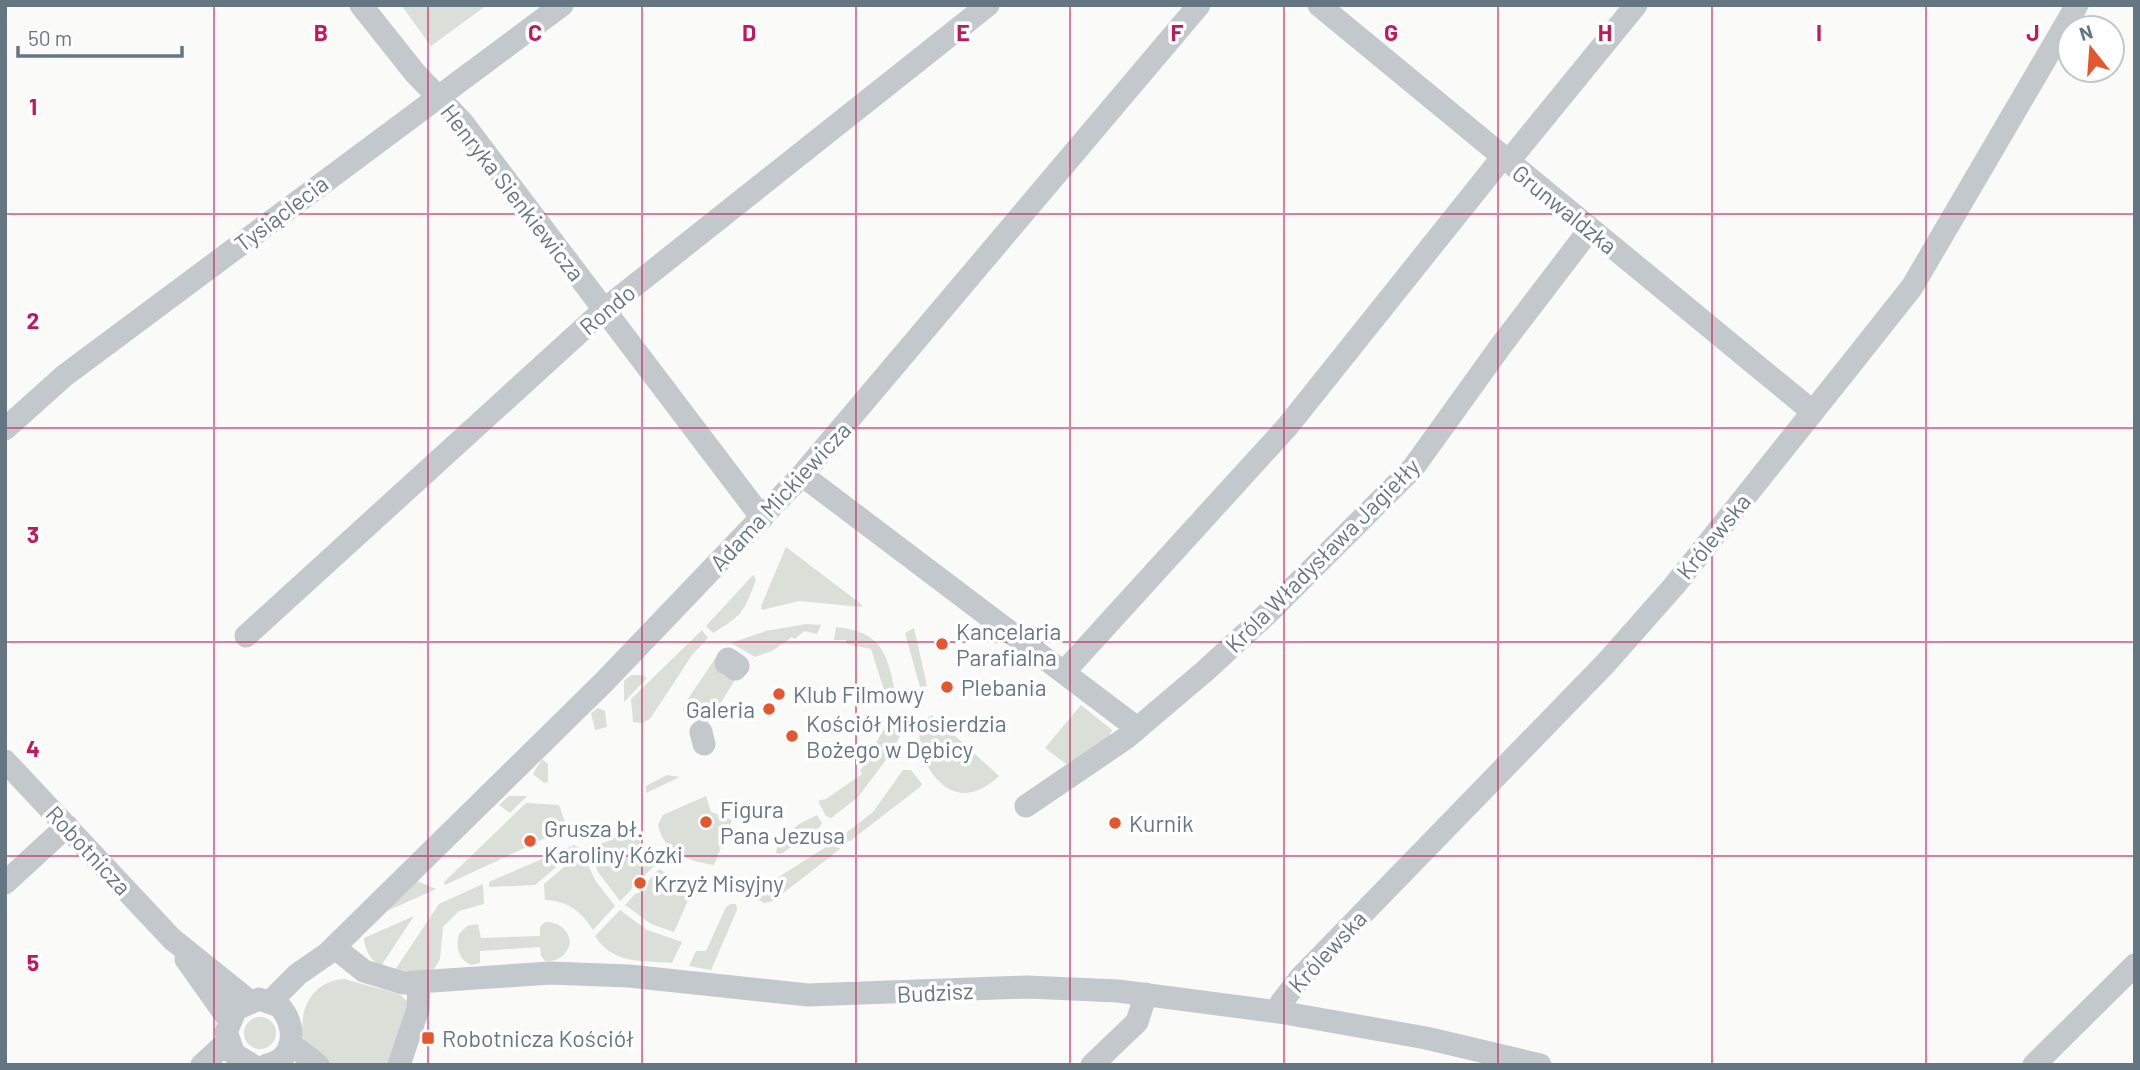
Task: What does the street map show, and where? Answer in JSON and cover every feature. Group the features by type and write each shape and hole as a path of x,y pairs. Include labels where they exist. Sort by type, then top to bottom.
{"street":[{"name":"Henryka Sienkiewicza","path":"361,5 437,97 462,122 762,518"},
{"name":"Tysiąclecia","path":"5,429 64,376 562,5"},
{"name":"Rondo","path":"246,636 606,309 988,5"},
{"name":"Adama Mickiewicza","path":"269,1005 330,951 604,682 802,475 1199,5"},
{"name":"Grunwaldzka","path":"1319,5 1813,412"},
{"path":"1071,685 1636,5"},
{"name":"Królewska","path":"1279,1012 1287,993 1301,977 1606,663 1674,586 1813,412 1912,287 2077,5"},
{"name":"Króla Władysława Jagiełły","path":"1027,806 1136,728 1268,613 1413,468 1590,229"},
{"path":"802,475 1071,685 1136,728"},
{"name":"Robotnicza","path":"5,761 172,939 228,1031"},
{"path":"5,883 67,826"},
{"name":"Robotnicza","path":"172,939 269,1005"},
{"name":"Budzisz","path":"330,951 380,978 419,984 483,975 550,973 629,976 808,995 1063,987 1146,994 1279,1012 1426,1038 1536,1064"},
{"path":"2034,1065 2135,965"},
{"path":"399,1065 418,1009 419,984"},
{"path":"1092,1065 1137,1022 1146,994"},
{"path":"202,1065 228,1031 236,1009 269,1005 292,1026 291,1044"},
{"path":"228,1031 234,1054 258,1064 291,1044"},
{"path":"291,1044 318,1065"}],"shaded area":[{"path":"401,5 487,5 431,46"},
{"path":"786,547 862,607 799,601 762,610 761,606"},
{"path":"753,575 756,580 741,612 713,633 706,626"},
{"path":"806,624 821,625 817,634 804,631 795,639 792,637 772,651 755,657 731,643 766,631"},
{"path":"836,627 863,633 879,646 889,665 895,692 885,693 871,649 847,644 846,640 834,640"},
{"path":"914,628 927,686 920,687 905,633"},
{"path":"702,630 708,638 692,655 650,719 642,723 633,722 631,699"},
{"path":"721,650 745,664 705,728 683,710"},
{"path":"631,675 643,675 647,678 624,702 624,681"},
{"path":"1081,705 1112,730 1108,739 1070,767 1045,748"},
{"path":"598,708 605,711 607,727 595,730 591,713"},
{"path":"932,715 999,776 984,788 970,793 954,791 944,786 928,767 920,743 922,721"},
{"path":"896,718 900,736 892,752 858,797 831,818 826,816 818,801 826,799 862,774 860,771 884,726"},
{"path":"542,759 548,764 548,782 544,783 533,774"},
{"path":"903,770 911,770 922,784 920,787 850,841 846,841 842,836 873,812"},
{"path":"667,775 680,777 646,793 646,786"},
{"path":"509,796 527,796 510,813 499,805"},
{"path":"706,796 711,812 732,820 714,865 687,858 672,849 661,835 658,825 663,815"},
{"path":"526,803 559,805 567,828 445,885 444,882"},
{"path":"817,815 822,823 819,828 781,854 776,853 778,842 772,835 780,841 799,824"},
{"path":"633,830 655,865 645,875 636,879 631,890 620,901 598,872 589,849"},
{"path":"837,840 840,849 773,901 764,903 750,895 751,890 766,885"},
{"path":"574,845 579,848 535,885 489,887 489,882"},
{"path":"582,852 595,880 615,906 593,930 573,908 561,902 545,900 544,884"},
{"path":"659,869 693,889 674,932 651,924 625,905 635,894 646,890 649,880"},
{"path":"417,881 436,889 387,911"},
{"path":"483,884 484,904 459,911 443,927 440,959 434,969 420,972 395,970 439,904"},
{"path":"736,904 737,910 711,970 689,966 696,951 706,951 726,907"},
{"path":"620,910 647,930 682,942 672,963 629,959 610,952 602,945 595,936"},
{"path":"414,916 381,966 377,964 369,954 364,938"},
{"path":"545,922 561,927 570,941 565,953 554,960 545,961 540,947 480,951 480,963 471,965 463,960 459,952 459,934 467,926 478,924 481,938 540,936 540,927"},
{"path":"344,979 399,994 408,1002 390,1065 328,1065 304,1040 303,1019 309,999 323,985"},
{"path":"260,1017 271,1022 276,1033 271,1044 260,1049 249,1044 244,1033 249,1022"}],"place":[{"name":"Kancelaria Parafialna","path":"942,644"},
{"name":"Plebania","path":"947,687"},
{"name":"Klub Filmowy","path":"779,694"},
{"name":"Galeria","path":"769,709"},
{"name":"Kościół Miłosierdzia Bożego w Dębicy","path":"792,736"},
{"name":"Figura Pana Jezusa","path":"706,822"},
{"name":"Kurnik","path":"1115,823"},
{"name":"Grusza bł. Karoliny Kózki","path":"530,841"},
{"name":"Krzyż Misyjny","path":"640,883"},
{"name":"Robotnicza Kościół","path":"428,1038"}]}
